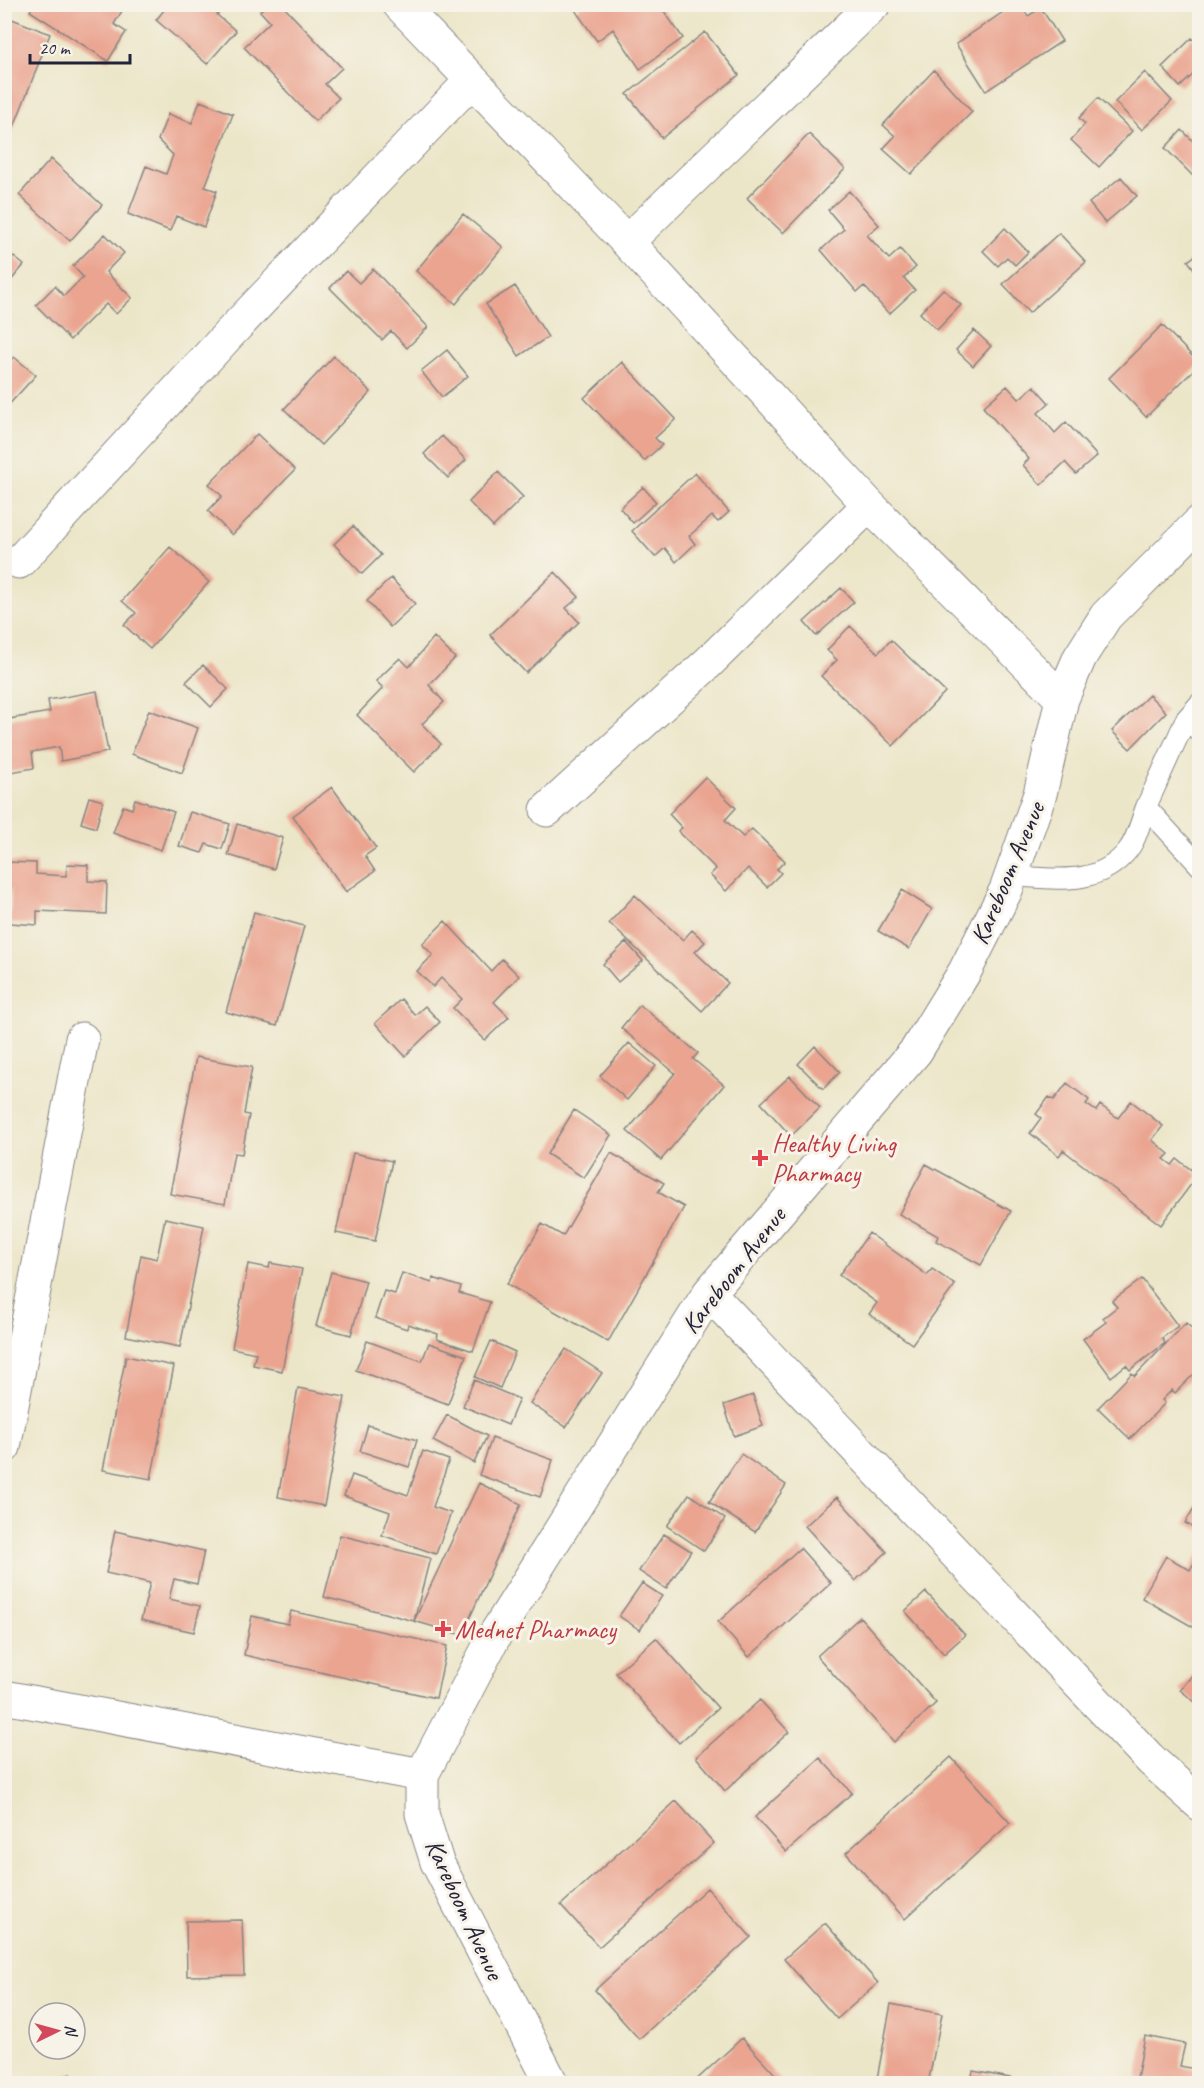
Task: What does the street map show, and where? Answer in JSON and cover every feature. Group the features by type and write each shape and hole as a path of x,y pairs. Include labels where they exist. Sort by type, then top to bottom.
{"street":[{"path":"399,4 627,242 868,505 1062,699"},
{"path":"627,242 874,4"},
{"path":"20,562 230,333 471,81"},
{"path":"547,810 708,663 868,505"},
{"name":"Kareboom Avenue","path":"552,2084 436,1862 422,1814 422,1775 496,1633 709,1293 916,1051 965,971 1011,876 1040,794 1062,699 1080,657 1106,616 1200,522"},
{"path":"4,1447 82,1039"},
{"path":"709,1293 1151,1760 1200,1804"},
{"path":"4,1697 422,1775"}],"lane":[{"path":"1011,876 1076,879 1095,876 1129,849 1146,807 1193,726 1200,703"},
{"path":"1146,807 1200,866"}],"building":[{"path":"34,4 112,4 122,11 114,24 126,32 108,61 30,11"},
{"path":"169,4 226,4 217,15 236,31 207,64 156,20"},
{"path":"267,4 281,4 342,68 325,84 339,98 315,121 244,47 270,22 260,11"},
{"path":"583,4 659,4 683,38 640,69 613,29 597,41 575,10"},
{"path":"1015,4 1020,4 1028,16 1041,8 1062,41 986,91 956,44"},
{"path":"12,19 50,34 5,150 4,39"},
{"path":"705,32 739,75 662,138 627,94"},
{"path":"1192,38 1200,46 1200,68 1180,87 1162,67"},
{"path":"934,70 972,112 911,174 883,149 895,136 883,125"},
{"path":"1145,72 1172,101 1142,130 1115,102"},
{"path":"1098,98 1132,131 1099,167 1071,140 1085,124 1079,118"},
{"path":"200,101 233,114 205,187 217,191 204,227 176,216 170,231 128,214 146,166 166,174 173,155 158,140 168,114 192,123"},
{"path":"1182,130 1200,148 1200,183 1165,148"},
{"path":"809,134 845,169 783,233 747,198"},
{"path":"51,159 102,205 70,241 19,195"},
{"path":"1121,177 1137,196 1105,223 1089,203"},
{"path":"849,191 879,225 867,235 889,259 900,249 916,267 904,278 915,290 889,314 864,286 857,292 821,250 844,229 828,210"},
{"path":"463,214 503,247 456,304 416,271"},
{"path":"1005,228 1028,252 1015,265 1007,257 998,266 983,251"},
{"path":"1059,233 1086,262 1029,313 1003,284"},
{"path":"105,234 124,253 106,272 132,298 116,314 106,304 70,340 36,305 55,286 64,296 83,277 73,266"},
{"path":"4,249 24,265 4,289"},
{"path":"1200,252 1200,277 1188,261"},
{"path":"373,269 428,327 407,348 391,331 382,340 330,288 346,271 359,283"},
{"path":"515,286 548,337 519,356 486,304"},
{"path":"943,289 961,305 937,330 920,313"},
{"path":"1162,325 1200,364 1146,417 1109,378"},
{"path":"974,330 991,346 973,366 956,350"},
{"path":"447,350 468,376 442,397 421,371"},
{"path":"334,356 371,392 321,445 284,409"},
{"path":"14,357 36,375 4,410 4,367"},
{"path":"622,362 676,419 655,438 662,445 644,461 584,398"},
{"path":"1007,386 1019,399 1034,386 1049,403 1038,413 1055,433 1066,422 1097,456 1076,474 1065,462 1041,485 1023,465 1029,459 983,407"},
{"path":"257,434 295,470 232,535 208,511 222,496 209,484"},
{"path":"442,436 466,460 448,478 424,454"},
{"path":"498,472 523,497 493,527 469,502"},
{"path":"695,473 729,512 718,522 712,516 689,536 695,544 676,562 665,548 655,557 632,531"},
{"path":"643,487 656,502 633,523 620,508"},
{"path":"353,526 381,555 362,574 334,544"},
{"path":"170,547 209,582 150,649 124,625 136,613 122,601"},
{"path":"555,572 579,597 566,608 579,622 526,673 490,635"},
{"path":"391,578 415,604 390,627 367,601"},
{"path":"841,588 854,602 816,636 804,622"},
{"path":"850,626 878,653 891,640 945,692 893,746 821,676 837,660 827,650"},
{"path":"434,637 455,658 429,685 444,702 422,724 441,744 414,772 357,715 383,688 376,681 400,658 409,667"},
{"path":"203,665 228,689 211,707 186,682"},
{"path":"97,691 108,752 61,761 59,747 32,752 34,768 11,772 8,754 4,755 4,720 50,712 48,700"},
{"path":"1149,695 1166,712 1130,749 1112,731"},
{"path":"149,710 198,728 182,773 132,754"},
{"path":"705,777 736,808 725,820 743,837 752,829 785,861 777,869 781,873 767,887 748,868 726,891 710,875 716,869 678,831 682,828 669,814"},
{"path":"332,787 376,848 365,856 375,871 346,892 293,816"},
{"path":"89,797 103,801 96,828 81,823"},
{"path":"135,799 174,812 161,850 113,833 123,806 132,809"},
{"path":"190,812 230,824 222,849 206,844 202,853 179,846"},
{"path":"237,824 283,838 274,869 228,855"},
{"path":"4,862 36,863 36,874 66,876 67,864 88,865 88,881 107,882 106,914 37,911 37,925 10,923 11,890 4,889"},
{"path":"902,890 932,909 909,949 878,931"},
{"path":"635,895 683,940 692,930 705,942 695,952 728,983 702,1011 609,923"},
{"path":"254,912 304,926 277,1026 226,1012"},
{"path":"445,921 491,971 502,959 519,976 494,1002 509,1017 485,1040 453,1008 462,999 441,978 433,987 417,971 433,955 422,944"},
{"path":"626,942 643,961 618,982 603,964"},
{"path":"401,999 415,1015 425,1006 440,1022 405,1056 375,1023"},
{"path":"640,1005 698,1053 693,1059 724,1085 661,1160 627,1131 675,1073 621,1028"},
{"path":"629,1043 656,1066 627,1100 600,1076"},
{"path":"815,1046 840,1072 823,1089 798,1064"},
{"path":"196,1057 252,1067 244,1114 249,1115 242,1154 234,1153 225,1204 170,1194"},
{"path":"790,1076 820,1108 791,1136 761,1103"},
{"path":"1067,1083 1089,1100 1086,1104 1096,1111 1100,1105 1118,1118 1131,1101 1163,1126 1152,1140 1169,1154 1164,1159 1172,1165 1177,1159 1198,1175 1161,1225 1063,1150 1059,1156 1030,1133 1041,1118 1036,1114 1049,1097 1054,1100"},
{"path":"574,1110 611,1135 584,1178 547,1154"},
{"path":"353,1153 392,1161 375,1241 336,1233"},
{"path":"611,1153 664,1183 658,1192 684,1207 608,1342 507,1284 542,1224 563,1236"},
{"path":"926,1164 1011,1211 981,1265 936,1241 938,1236 899,1214"},
{"path":"165,1218 204,1226 180,1347 126,1336 141,1255 157,1259"},
{"path":"869,1233 927,1275 932,1269 955,1285 912,1344 869,1314 877,1303 839,1275"},
{"path":"270,1263 302,1269 282,1371 253,1365 256,1353 232,1348 248,1264 269,1268"},
{"path":"331,1272 366,1281 351,1335 316,1326"},
{"path":"402,1273 432,1283 433,1278 461,1287 459,1293 490,1302 473,1351 437,1339 438,1334 408,1324 407,1329 375,1318 384,1291 395,1294"},
{"path":"1142,1279 1178,1326 1162,1338 1165,1343 1130,1370 1126,1365 1111,1377 1083,1339 1106,1322 1103,1318 1117,1307 1112,1301"},
{"path":"1186,1323 1200,1336 1200,1368 1175,1393 1172,1390 1162,1400 1165,1403 1130,1439 1098,1408 1132,1373 1135,1376"},
{"path":"367,1341 422,1361 429,1343 466,1356 448,1404 356,1370"},
{"path":"491,1341 515,1352 500,1388 475,1377"},
{"path":"566,1349 602,1373 566,1427 530,1403"},
{"path":"126,1356 174,1366 151,1479 103,1470"},
{"path":"474,1380 519,1399 508,1425 463,1406"},
{"path":"298,1388 345,1397 324,1506 278,1497"},
{"path":"753,1395 763,1426 734,1436 724,1405"},
{"path":"447,1415 487,1436 474,1463 433,1441"},
{"path":"368,1425 417,1440 409,1467 360,1451"},
{"path":"492,1438 553,1460 540,1497 479,1475"},
{"path":"423,1451 449,1460 433,1507 451,1513 436,1554 382,1535 390,1512 344,1496 352,1475 408,1495"},
{"path":"741,1454 786,1485 755,1532 709,1502"},
{"path":"479,1483 521,1504 462,1635 414,1621"},
{"path":"689,1494 725,1519 704,1551 667,1526"},
{"path":"837,1497 887,1552 855,1581 805,1526"},
{"path":"1200,1498 1200,1531 1185,1523"},
{"path":"115,1531 204,1551 197,1584 174,1579 169,1599 200,1606 194,1632 141,1620 150,1583 106,1573"},
{"path":"664,1534 691,1551 666,1589 639,1571"},
{"path":"340,1535 430,1558 414,1621 324,1597"},
{"path":"800,1548 831,1583 749,1657 718,1622"},
{"path":"1200,1552 1200,1631 1142,1598 1166,1556 1190,1570"},
{"path":"642,1583 662,1596 640,1630 619,1616"},
{"path":"926,1592 965,1635 944,1654 905,1611"},
{"path":"291,1611 447,1646 436,1698 244,1655 252,1616 288,1624"},
{"path":"860,1617 936,1703 894,1742 817,1656"},
{"path":"656,1638 718,1708 679,1743 616,1673"},
{"path":"1200,1666 1200,1706 1180,1690"},
{"path":"760,1700 789,1732 725,1791 696,1757"},
{"path":"951,1757 1010,1823 905,1919 846,1853"},
{"path":"820,1758 852,1793 786,1852 755,1817"},
{"path":"676,1801 714,1843 599,1947 561,1905"},
{"path":"707,1888 751,1937 639,2039 595,1990"},
{"path":"242,1920 244,1975 187,1976 186,1921"},
{"path":"825,1923 878,1983 837,2019 784,1959"},
{"path":"891,2004 942,2014 928,2084 876,2084"},
{"path":"1145,2036 1185,2044 1180,2066 1200,2070 1200,2084 1163,2084 1137,2078"},
{"path":"742,2038 784,2084 692,2084"},
{"path":"973,2071 1031,2082 1031,2084 970,2084"},
{"path":"71,2074 75,2084 45,2083"}],"place":[{"name":"Healthy Living Pharmacy","path":"760,1158"},
{"name":"Mednet Pharmacy","path":"443,1629"}]}
